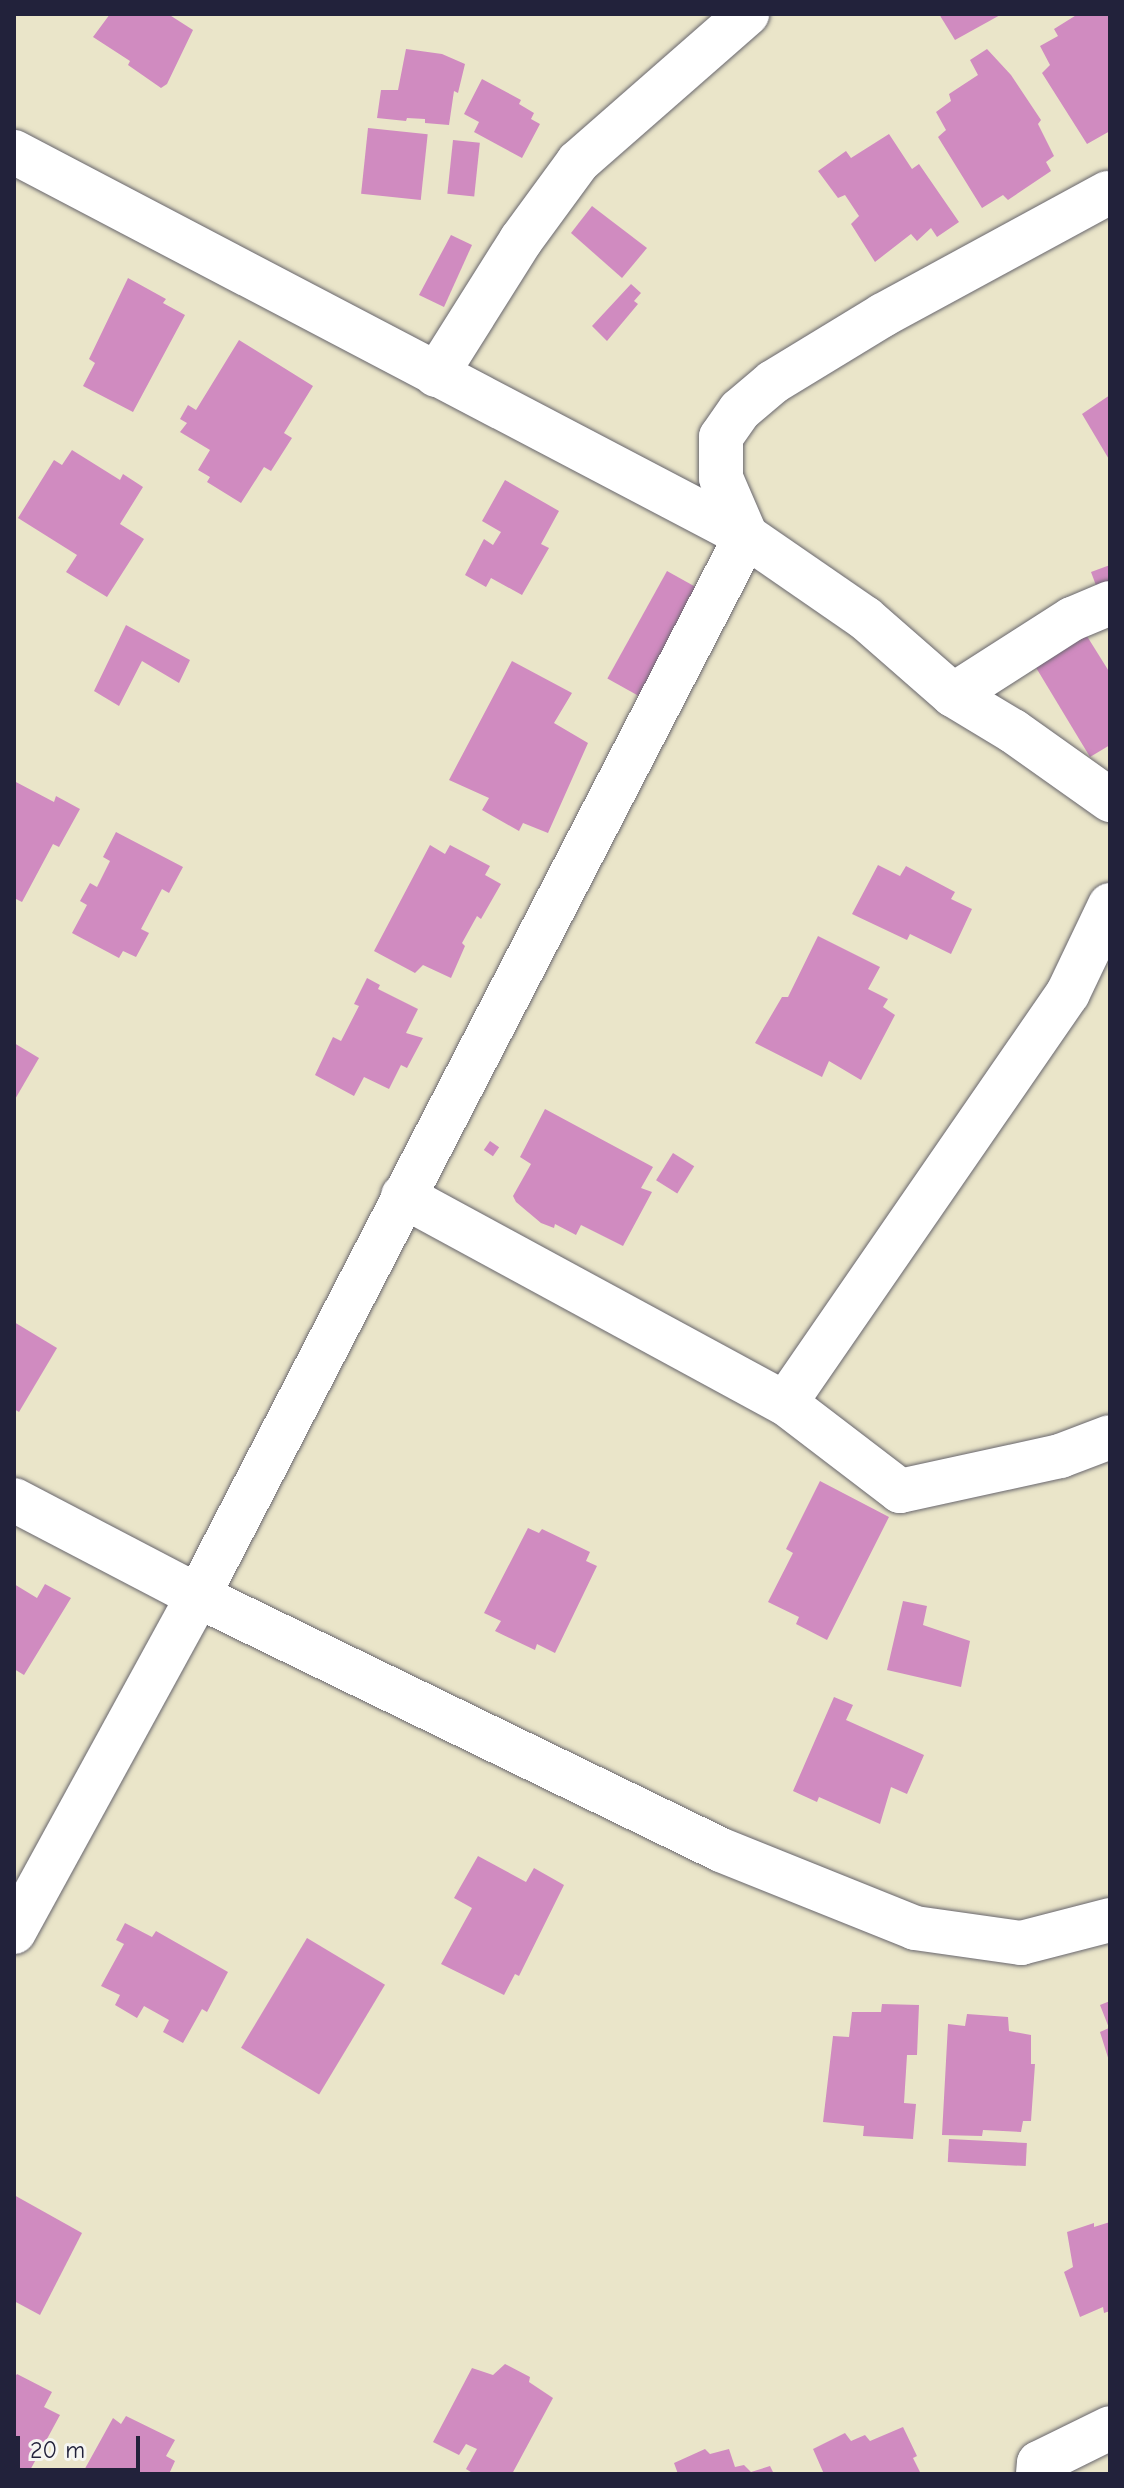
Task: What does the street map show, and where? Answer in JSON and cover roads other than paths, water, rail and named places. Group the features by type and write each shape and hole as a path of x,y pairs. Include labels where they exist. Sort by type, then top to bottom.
{"street":[{"path":"436,375 521,240 578,162 747,14"},
{"path":"14,152 746,536 865,618 953,695 1013,731 1110,800"},
{"path":"746,536 721,478 721,437 740,410 773,382 870,323 1108,193"},
{"path":"14,1932 198,1596 746,536"},
{"path":"953,695 1072,619 1110,603"},
{"path":"785,1403 1059,1007 1110,905"},
{"path":"403,1196 785,1403 900,1491 1106,1448"},
{"path":"14,1500 198,1596 721,1850 915,1928 1021,1943 1110,1920"},
{"path":"1038,2474 1039,2463 1110,2428"}]}
